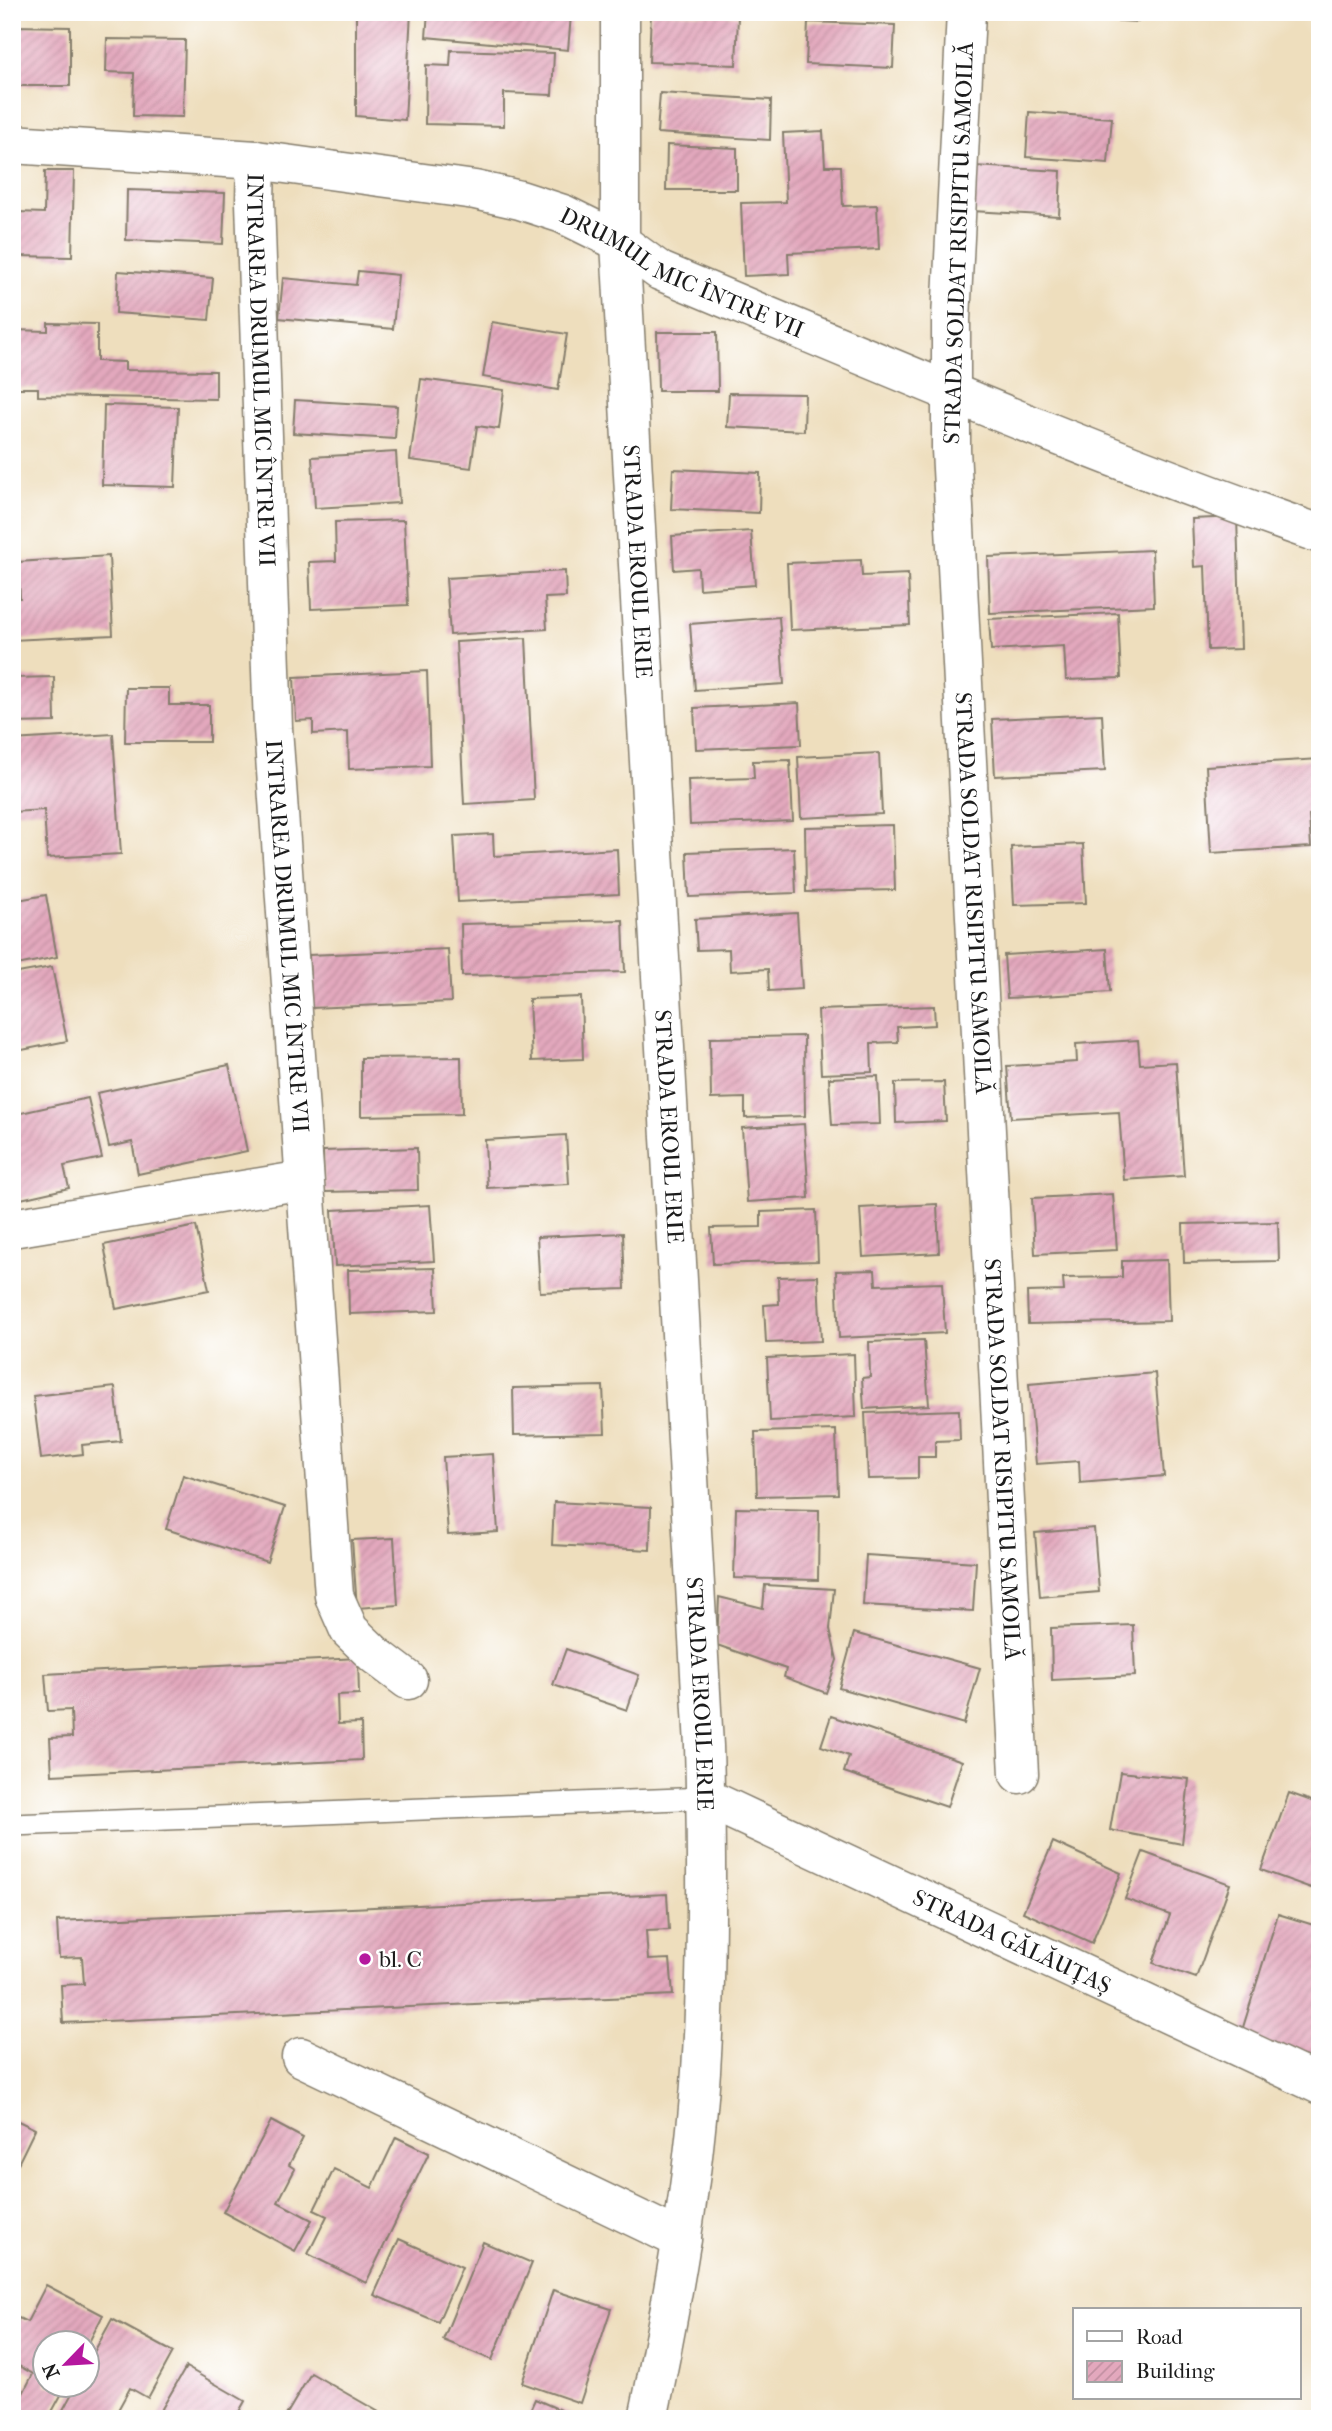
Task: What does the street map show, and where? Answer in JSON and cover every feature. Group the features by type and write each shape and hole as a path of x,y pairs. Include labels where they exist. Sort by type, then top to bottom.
{"street":[{"name":"STRADA EROUL ERIE","path":"620,12 620,242 706,1798 706,1953 701,2072 694,2150 682,2240 648,2419"},
{"name":"STRADA SOLDAT RISIPITU SAMOILĂ","path":"966,12 949,391 1019,1774"},
{"name":"DRUMUL MIC ÎNTRE VII","path":"12,144 256,160 475,190 520,200 563,214 620,242 660,271 949,391 1256,512 1320,534"},
{"name":"INTRAREA DRUMUL MIC ÎNTRE VII","path":"256,160 254,202 273,728 334,1596 349,1630 376,1656 408,1680"},
{"path":"12,1228 304,1180"},
{"name":"STRADA GĂLĂUȚAȘ","path":"706,1798 1320,2085"},
{"path":"302,2057 682,2240"}],"lane":[{"path":"12,1825 706,1798"}],"building":[{"path":"356,12 411,12 405,120 356,116"},
{"path":"428,12 540,12 571,15 568,50 426,37"},
{"path":"651,12 738,16 736,65 649,62"},
{"path":"1090,12 1138,12 1138,22 1089,19"},
{"path":"808,22 895,25 893,68 806,64"},
{"path":"12,26 70,27 70,86 12,86"},
{"path":"107,39 185,40 183,117 133,116 134,73 106,72"},
{"path":"451,50 554,53 552,95 504,93 504,126 425,124 426,65 450,66"},
{"path":"660,93 771,100 770,140 657,133"},
{"path":"1029,112 1112,118 1108,163 1026,157"},
{"path":"823,131 825,166 841,166 843,206 877,205 879,249 788,253 789,274 744,276 741,203 786,202 783,133"},
{"path":"667,145 737,148 737,190 666,190"},
{"path":"974,166 1061,171 1059,216 972,211"},
{"path":"45,171 74,171 72,257 17,256 18,212 44,213"},
{"path":"127,190 225,193 223,244 126,240"},
{"path":"118,271 213,278 209,320 116,313"},
{"path":"358,271 398,275 393,329 279,318 283,278 356,285"},
{"path":"492,322 567,334 558,390 483,377"},
{"path":"48,323 97,324 97,361 125,362 125,370 216,371 216,399 38,396 38,388 12,388 12,330 48,331"},
{"path":"657,332 717,332 718,391 658,391"},
{"path":"421,379 504,390 499,429 477,426 471,468 410,460"},
{"path":"729,393 805,394 804,431 727,427"},
{"path":"295,400 397,406 395,439 293,433"},
{"path":"104,405 178,407 175,487 102,485"},
{"path":"396,452 399,503 315,508 312,457"},
{"path":"673,469 760,473 759,513 671,509"},
{"path":"1237,517 1241,649 1208,650 1205,566 1194,567 1192,519"},
{"path":"404,520 408,605 311,609 309,562 336,561 335,522"},
{"path":"751,531 755,585 699,589 698,568 674,570 672,536"},
{"path":"1152,550 1154,606 990,613 988,557"},
{"path":"109,556 113,635 12,640 12,598 20,598 18,562"},
{"path":"861,560 862,576 908,574 910,625 790,630 787,563"},
{"path":"565,571 566,597 545,598 547,629 450,635 446,578"},
{"path":"1118,613 1121,678 1066,680 1064,646 991,650 989,619"},
{"path":"779,617 784,684 695,690 690,624"},
{"path":"526,638 534,800 464,804 456,642"},
{"path":"427,671 430,766 349,769 348,732 313,734 313,720 296,721 294,677"},
{"path":"54,677 55,722 12,723 12,678"},
{"path":"126,688 169,688 169,705 209,705 209,742 125,742"},
{"path":"799,703 801,745 696,749 694,708"},
{"path":"1102,714 1105,771 995,776 992,719"},
{"path":"113,734 121,854 47,858 44,810 12,812 12,740"},
{"path":"879,753 882,814 801,818 798,757"},
{"path":"1320,759 1320,814 1309,815 1311,847 1211,853 1206,766"},
{"path":"790,760 793,821 690,825 688,780 754,778 753,761"},
{"path":"893,825 895,890 806,892 805,827"},
{"path":"493,834 494,856 617,849 619,894 458,902 454,836"},
{"path":"1083,844 1086,903 1014,905 1011,847"},
{"path":"794,848 796,893 689,897 687,852"},
{"path":"46,895 57,957 12,966 12,901"},
{"path":"797,913 802,989 769,991 768,969 730,971 729,949 697,950 695,919"},
{"path":"623,920 625,972 462,976 461,924"},
{"path":"448,949 451,1002 311,1008 309,955"},
{"path":"1107,949 1110,992 1007,998 1004,955"},
{"path":"52,967 67,1041 12,1052 12,974"},
{"path":"581,997 583,1059 532,1061 529,999"},
{"path":"934,1006 935,1025 897,1027 898,1042 871,1043 872,1072 821,1074 818,1010"},
{"path":"804,1036 805,1116 745,1118 745,1098 711,1099 710,1038"},
{"path":"1138,1040 1140,1064 1176,1062 1184,1176 1124,1180 1119,1112 1011,1118 1007,1066 1077,1062 1076,1044"},
{"path":"461,1057 462,1114 361,1116 361,1058"},
{"path":"229,1065 247,1151 138,1174 132,1142 109,1147 97,1093"},
{"path":"878,1076 880,1124 832,1125 829,1078"},
{"path":"944,1082 946,1121 896,1123 895,1083"},
{"path":"88,1098 102,1158 64,1166 69,1188 12,1201 12,1115"},
{"path":"804,1124 809,1198 747,1202 742,1128"},
{"path":"566,1135 569,1184 487,1188 485,1140"},
{"path":"417,1148 418,1190 324,1192 323,1151"},
{"path":"1113,1194 1117,1250 1035,1254 1032,1198"},
{"path":"937,1204 939,1253 863,1257 860,1208"},
{"path":"430,1205 434,1261 335,1266 332,1210"},
{"path":"816,1210 818,1261 713,1264 711,1228 761,1227 761,1212"},
{"path":"1278,1222 1279,1261 1184,1263 1183,1224"},
{"path":"196,1226 209,1290 116,1309 104,1245"},
{"path":"623,1233 625,1289 540,1292 537,1237"},
{"path":"1167,1260 1169,1321 1028,1324 1027,1292 1064,1291 1063,1278 1122,1277 1122,1261"},
{"path":"435,1268 437,1311 349,1314 348,1270"},
{"path":"875,1270 876,1285 942,1283 945,1333 839,1338 836,1271"},
{"path":"818,1276 821,1341 766,1343 764,1305 779,1304 778,1277"},
{"path":"924,1340 929,1405 864,1409 862,1378 870,1377 869,1342"},
{"path":"854,1354 856,1417 770,1421 767,1358"},
{"path":"1155,1373 1164,1476 1080,1483 1079,1461 1036,1464 1029,1384"},
{"path":"603,1386 605,1433 514,1435 513,1388"},
{"path":"115,1387 121,1441 82,1445 83,1454 41,1459 33,1396"},
{"path":"959,1410 960,1440 935,1441 935,1457 918,1457 918,1478 868,1479 865,1413"},
{"path":"836,1430 838,1494 757,1496 755,1432"},
{"path":"493,1454 498,1532 448,1535 443,1457"},
{"path":"183,1475 285,1507 267,1562 166,1529"},
{"path":"554,1502 651,1507 650,1550 552,1545"},
{"path":"736,1508 819,1510 818,1580 734,1578"},
{"path":"1094,1528 1099,1592 1040,1597 1035,1533"},
{"path":"394,1538 398,1605 357,1608 352,1540"},
{"path":"866,1555 976,1562 973,1611 863,1605"},
{"path":"765,1585 834,1589 830,1629 837,1660 826,1693 784,1677 786,1669 717,1645 719,1597 763,1608"},
{"path":"1133,1625 1135,1676 1052,1680 1051,1628"},
{"path":"854,1633 980,1668 964,1724 839,1688"},
{"path":"566,1649 639,1675 627,1710 553,1685"},
{"path":"358,1658 359,1694 337,1695 338,1724 361,1723 362,1760 52,1775 50,1738 72,1737 71,1710 48,1711 45,1674"},
{"path":"831,1716 962,1761 947,1807 844,1772 849,1756 821,1746"},
{"path":"1120,1772 1189,1779 1182,1844 1110,1830"},
{"path":"1289,1793 1320,1804 1320,1865 1311,1888 1261,1870"},
{"path":"1053,1842 1121,1873 1092,1943 1023,1912"},
{"path":"1143,1852 1230,1884 1196,1978 1153,1963 1170,1915 1125,1899"},
{"name":"bl. C","path":"667,1894 669,1930 646,1931 648,1960 670,1959 673,1995 63,2023 61,1985 84,1984 82,1957 59,1958 57,1921"},
{"path":"1278,1914 1320,1927 1320,2061 1240,2037"},
{"path":"12,2118 35,2129 12,2176"},
{"path":"271,2121 303,2138 289,2165 295,2169 278,2202 312,2220 295,2251 223,2212"},
{"path":"396,2137 429,2153 366,2283 308,2254 327,2216 314,2210 334,2169 372,2188"},
{"path":"399,2239 462,2267 438,2322 374,2295"},
{"path":"483,2242 532,2263 492,2360 443,2340"},
{"path":"46,2285 103,2315 95,2330 32,2330 32,2373 12,2362 12,2330 19,2318 27,2322"},
{"path":"553,2290 611,2309 580,2403 522,2383"},
{"path":"112,2319 173,2352 148,2398 130,2388 113,2419 58,2419 68,2400 102,2400 102,2337"},
{"path":"186,2367 245,2401 235,2419 156,2419"},
{"path":"311,2373 391,2419 285,2417"},
{"path":"32,2376 32,2400 58,2400 48,2419 39,2419 16,2407"},
{"path":"535,2399 581,2419 526,2419"}],"place":[{"name":"bl. C","path":"365,1959"}]}
